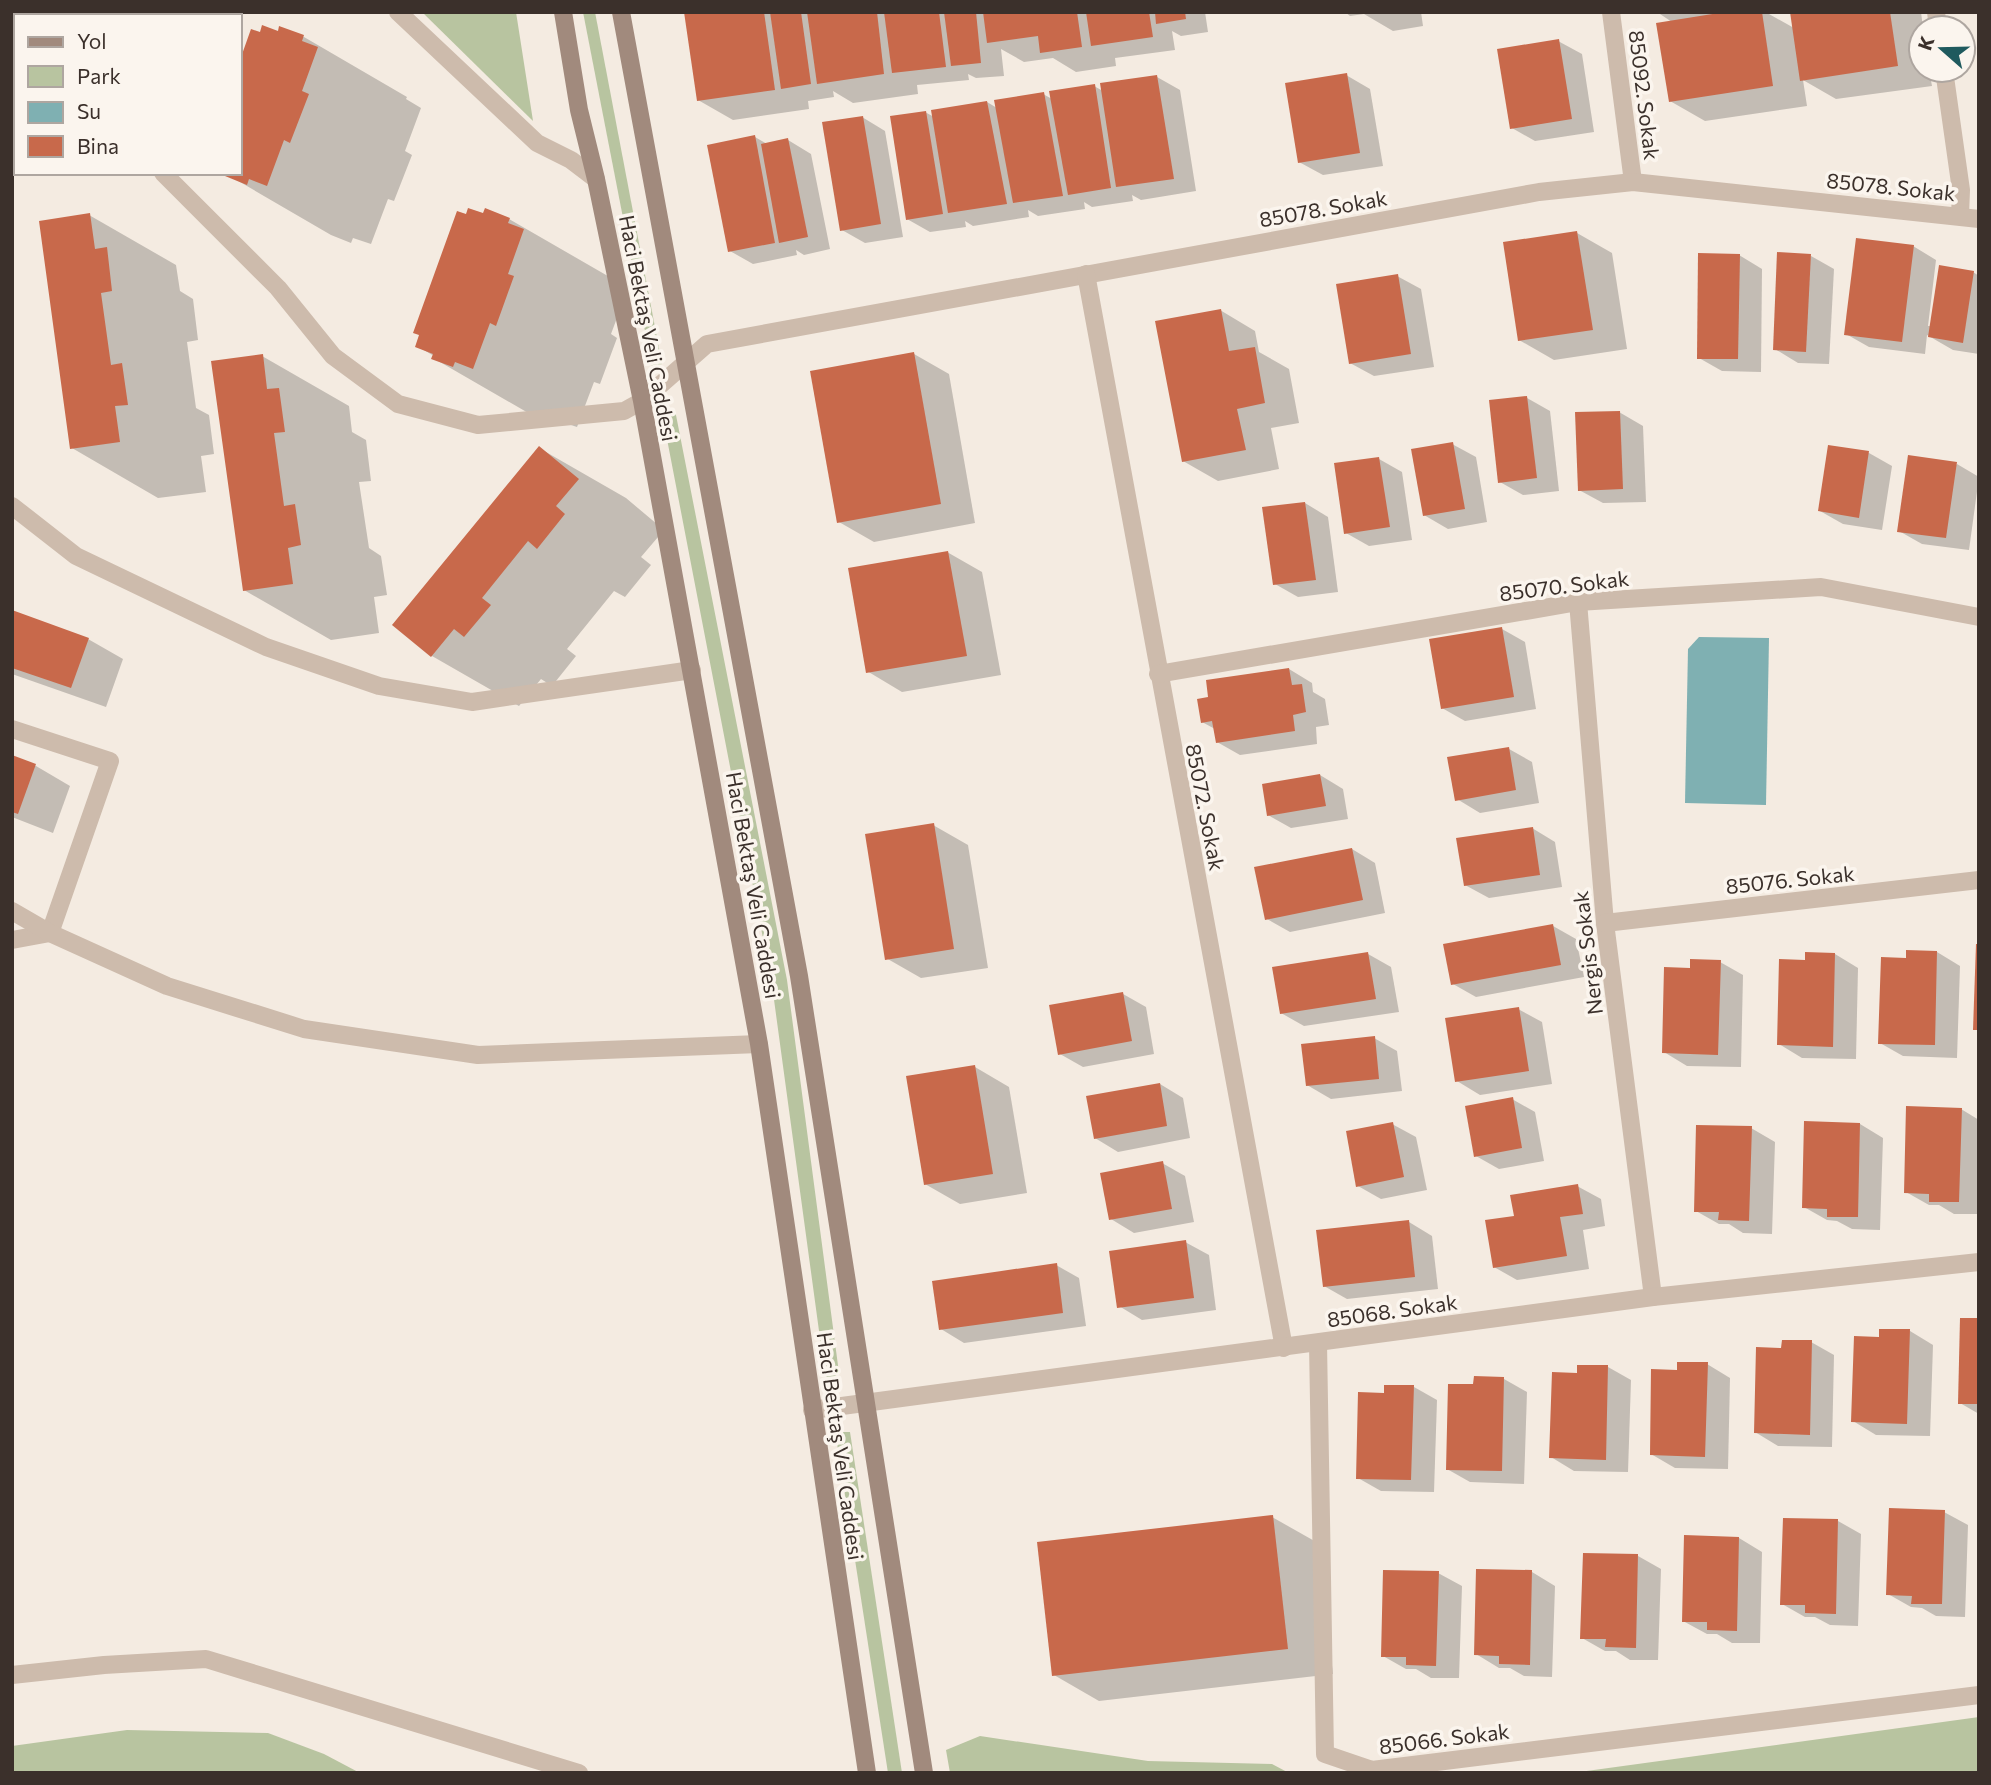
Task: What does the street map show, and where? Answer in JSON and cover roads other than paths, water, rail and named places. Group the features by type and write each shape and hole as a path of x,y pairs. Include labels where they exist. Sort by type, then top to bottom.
{"main road":[{"name":"Haci Bektaş Veli Caddesi","path":"562,12 579,110 642,401 759,1044 867,1773"},
{"name":"Haci Bektaş Veli Caddesi","path":"621,12 799,976 924,1773"}],"street":[{"path":"398,12 537,143 571,160 596,179"},
{"name":"85092. Sokak","path":"1611,12 1633,182"},
{"path":"1946,84 1961,190 1960,216"},
{"path":"165,175 278,288 333,356 398,404 478,425 624,411 642,401"},
{"name":"85078. Sokak","path":"642,401 707,344 1539,192 1633,182 1979,219"},
{"name":"85072. Sokak","path":"1086,274 1284,1348"},
{"path":"12,506 76,556 266,647 379,686 472,702 692,670"},
{"name":"85070. Sokak","path":"1158,674 1578,602 1821,587 1979,617"},
{"name":"Nergis Sokak","path":"1578,602 1605,923 1653,1297"},
{"path":"12,729 110,761 50,933"},
{"name":"85076. Sokak","path":"1605,923 1979,880"},
{"path":"12,911 50,933 167,986 304,1029 478,1055 759,1044"},
{"path":"12,940 50,933"},
{"name":"85068. Sokak","path":"812,1410 1653,1297 1979,1262"},
{"name":"85066. Sokak","path":"1318,1343 1325,1754 1372,1770 1979,1695"},
{"path":"12,1675 104,1665 206,1659 579,1773"}],"water":[{"path":"1699,637 1769,638 1766,805 1685,803 1688,649"}]}
